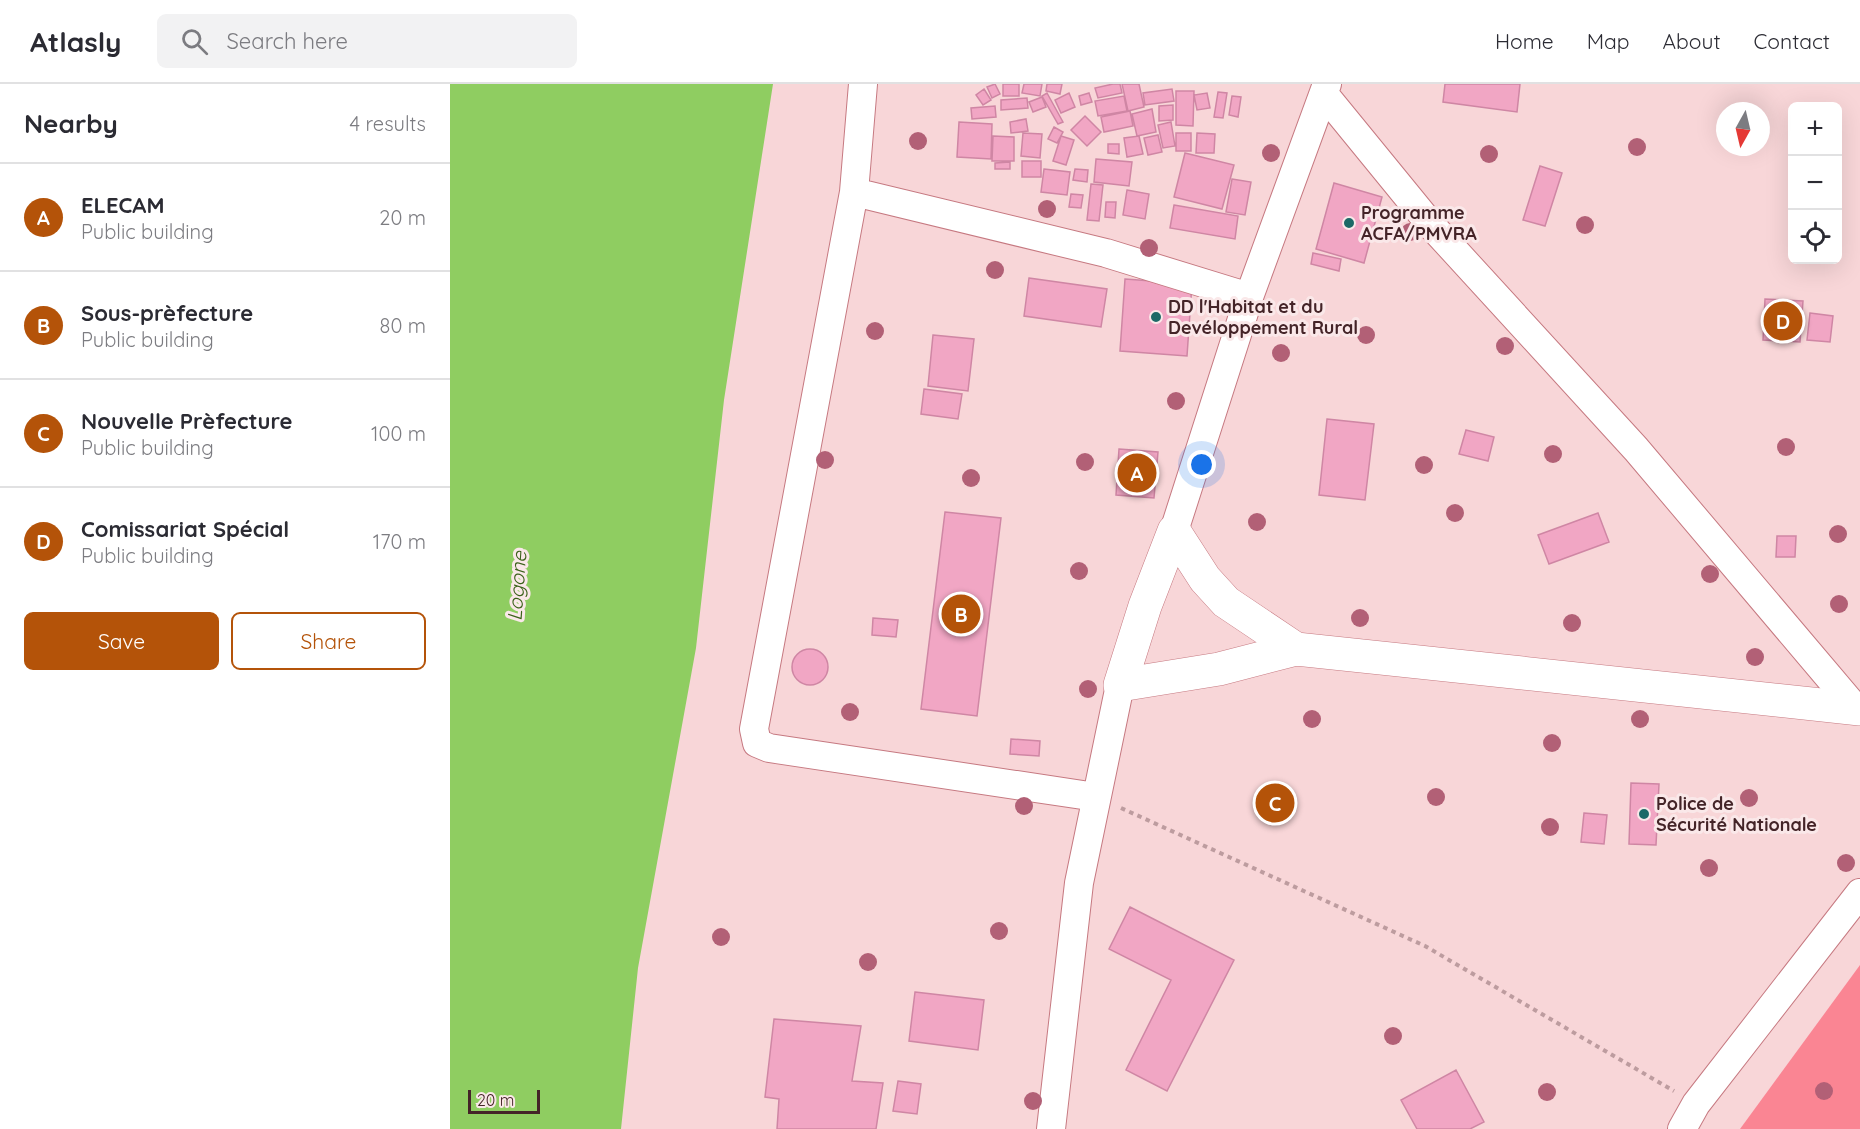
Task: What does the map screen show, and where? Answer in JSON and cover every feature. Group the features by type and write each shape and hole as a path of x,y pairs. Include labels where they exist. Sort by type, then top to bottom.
{"street":[{"path":"863,84 854,192 754,729 757,743 769,748 1096,797"},
{"path":"1051,1129 1079,883 1120,685 1145,606 1174,531 1249,297 1325,89"},
{"path":"1325,89 1431,225 1636,449 1858,709"},
{"path":"854,192 1106,254 1249,297"},
{"path":"1174,531 1205,579 1226,602 1296,649"},
{"path":"1120,685 1219,669 1296,649 1858,709"},
{"path":"1682,1129 1696,1104 1860,893"}],"path":[{"path":"1096,797 1425,946 1696,1104"}],"shaded area":[{"path":"1860,965 1860,1129 1740,1129"}],"water":[{"name":"Logone","path":"450,84 773,84 724,400 696,648 638,968 621,1129 450,1129"}],"building":[{"path":"995,84 1000,94 992,98 987,87"},
{"path":"1003,84 1019,84 1019,96 1003,96"},
{"path":"1024,84 1042,84 1040,96 1022,93"},
{"path":"1047,84 1062,84 1060,94 1046,91"},
{"path":"1120,84 1122,93 1098,98 1095,88"},
{"path":"1122,84 1139,84 1144,107 1128,111"},
{"path":"1445,84 1520,84 1517,112 1443,102"},
{"path":"984,89 991,100 983,105 976,95"},
{"path":"1172,89 1174,101 1145,105 1143,93"},
{"path":"1176,91 1194,91 1193,126 1176,125"},
{"path":"1218,92 1227,93 1223,118 1214,117"},
{"path":"1047,93 1063,122 1058,124 1042,96"},
{"path":"1069,93 1075,107 1061,113 1055,100"},
{"path":"1089,93 1092,102 1081,105 1079,96"},
{"path":"1207,93 1210,108 1197,110 1194,95"},
{"path":"1124,96 1127,111 1098,116 1095,101"},
{"path":"1232,96 1241,97 1238,117 1229,115"},
{"path":"1042,97 1046,107 1033,112 1029,102"},
{"path":"1027,98 1028,108 1001,110 1001,100"},
{"path":"1173,105 1173,120 1159,121 1159,106"},
{"path":"995,106 996,117 972,119 971,108"},
{"path":"1152,109 1156,132 1137,136 1132,114"},
{"path":"1130,111 1133,126 1104,132 1101,117"},
{"path":"1085,116 1101,132 1087,146 1071,130"},
{"path":"1026,119 1028,131 1011,133 1010,122"},
{"path":"959,122 992,124 991,159 957,157"},
{"path":"1171,122 1175,146 1163,148 1158,125"},
{"path":"1054,127 1063,132 1057,143 1048,139"},
{"path":"1023,133 1042,134 1040,158 1021,156"},
{"path":"1176,133 1191,133 1191,151 1176,151"},
{"path":"1197,133 1215,134 1214,153 1196,153"},
{"path":"1158,135 1162,152 1148,155 1144,138"},
{"path":"993,136 1014,137 1014,161 992,161"},
{"path":"1061,136 1074,140 1066,165 1053,161"},
{"path":"1139,136 1143,154 1127,157 1124,138"},
{"path":"1108,144 1119,144 1119,154 1108,153"},
{"path":"1185,153 1234,165 1222,209 1174,197"},
{"path":"1096,159 1132,162 1129,186 1094,182"},
{"path":"1022,161 1041,161 1041,177 1022,177"},
{"path":"1010,162 1010,169 995,169 995,163"},
{"path":"1540,166 1562,173 1545,226 1523,220"},
{"path":"1044,169 1070,172 1067,195 1041,192"},
{"path":"1075,169 1088,170 1087,182 1073,180"},
{"path":"1232,179 1251,182 1245,215 1226,212"},
{"name":"Programme ACFA/PMVRA","path":"1334,183 1382,197 1364,263 1316,249"},
{"path":"1091,184 1103,185 1099,221 1087,220"},
{"path":"1127,190 1149,194 1145,219 1123,215"},
{"path":"1071,194 1083,195 1081,208 1069,207"},
{"path":"1106,202 1116,202 1115,218 1105,217"},
{"path":"1174,205 1238,216 1235,239 1170,228"},
{"path":"1313,253 1341,259 1339,271 1311,264"},
{"path":"1029,278 1107,289 1101,327 1024,316"},
{"name":"DD l'Habitat et du Devéloppement Rural","path":"1125,279 1192,284 1187,356 1120,351"},
{"path":"1765,299 1803,301 1800,342 1763,340"},
{"path":"1810,313 1833,316 1830,342 1807,340"},
{"path":"933,335 974,339 968,391 928,386"},
{"path":"924,389 962,394 958,419 921,414"},
{"path":"1327,419 1374,424 1365,500 1319,495"},
{"path":"1466,430 1494,437 1488,461 1459,454"},
{"path":"1119,449 1158,452 1154,498 1116,495"},
{"path":"945,512 1001,518 977,716 921,709"},
{"path":"1598,513 1609,542 1549,564 1538,535"},
{"path":"1777,536 1796,536 1795,557 1776,557"},
{"path":"873,618 898,620 896,637 872,635"},
{"path":"810,649 823,654 828,667 823,680 810,685 797,680 792,667 797,654"},
{"path":"1011,739 1040,741 1039,756 1010,754"},
{"name":"Police de Sécurité Nationale","path":"1631,783 1659,784 1656,845 1629,844"},
{"path":"1584,813 1607,815 1604,844 1581,842"},
{"path":"1130,907 1234,960 1167,1091 1126,1070 1171,980 1109,949"},
{"path":"915,992 984,1000 978,1050 909,1041"},
{"path":"774,1019 861,1026 852,1081 883,1083 876,1129 777,1129 779,1099 765,1097"},
{"path":"1456,1070 1484,1122 1470,1129 1417,1129 1401,1100"},
{"path":"898,1081 921,1084 917,1114 893,1111"}],"place":[{"name":"Programme ACFA/PMVRA","path":"1349,223"},
{"name":"DD l'Habitat et du Devéloppement Rural","path":"1156,317"},
{"name":"Comissariat Spécial","path":"1783,321"},
{"name":"ELECAM","path":"1137,473"},
{"name":"Sous-prèfecture","path":"961,614"},
{"name":"Nouvelle Prèfecture","path":"1275,803"},
{"name":"Police de Sécurité Nationale","path":"1644,814"}]}
